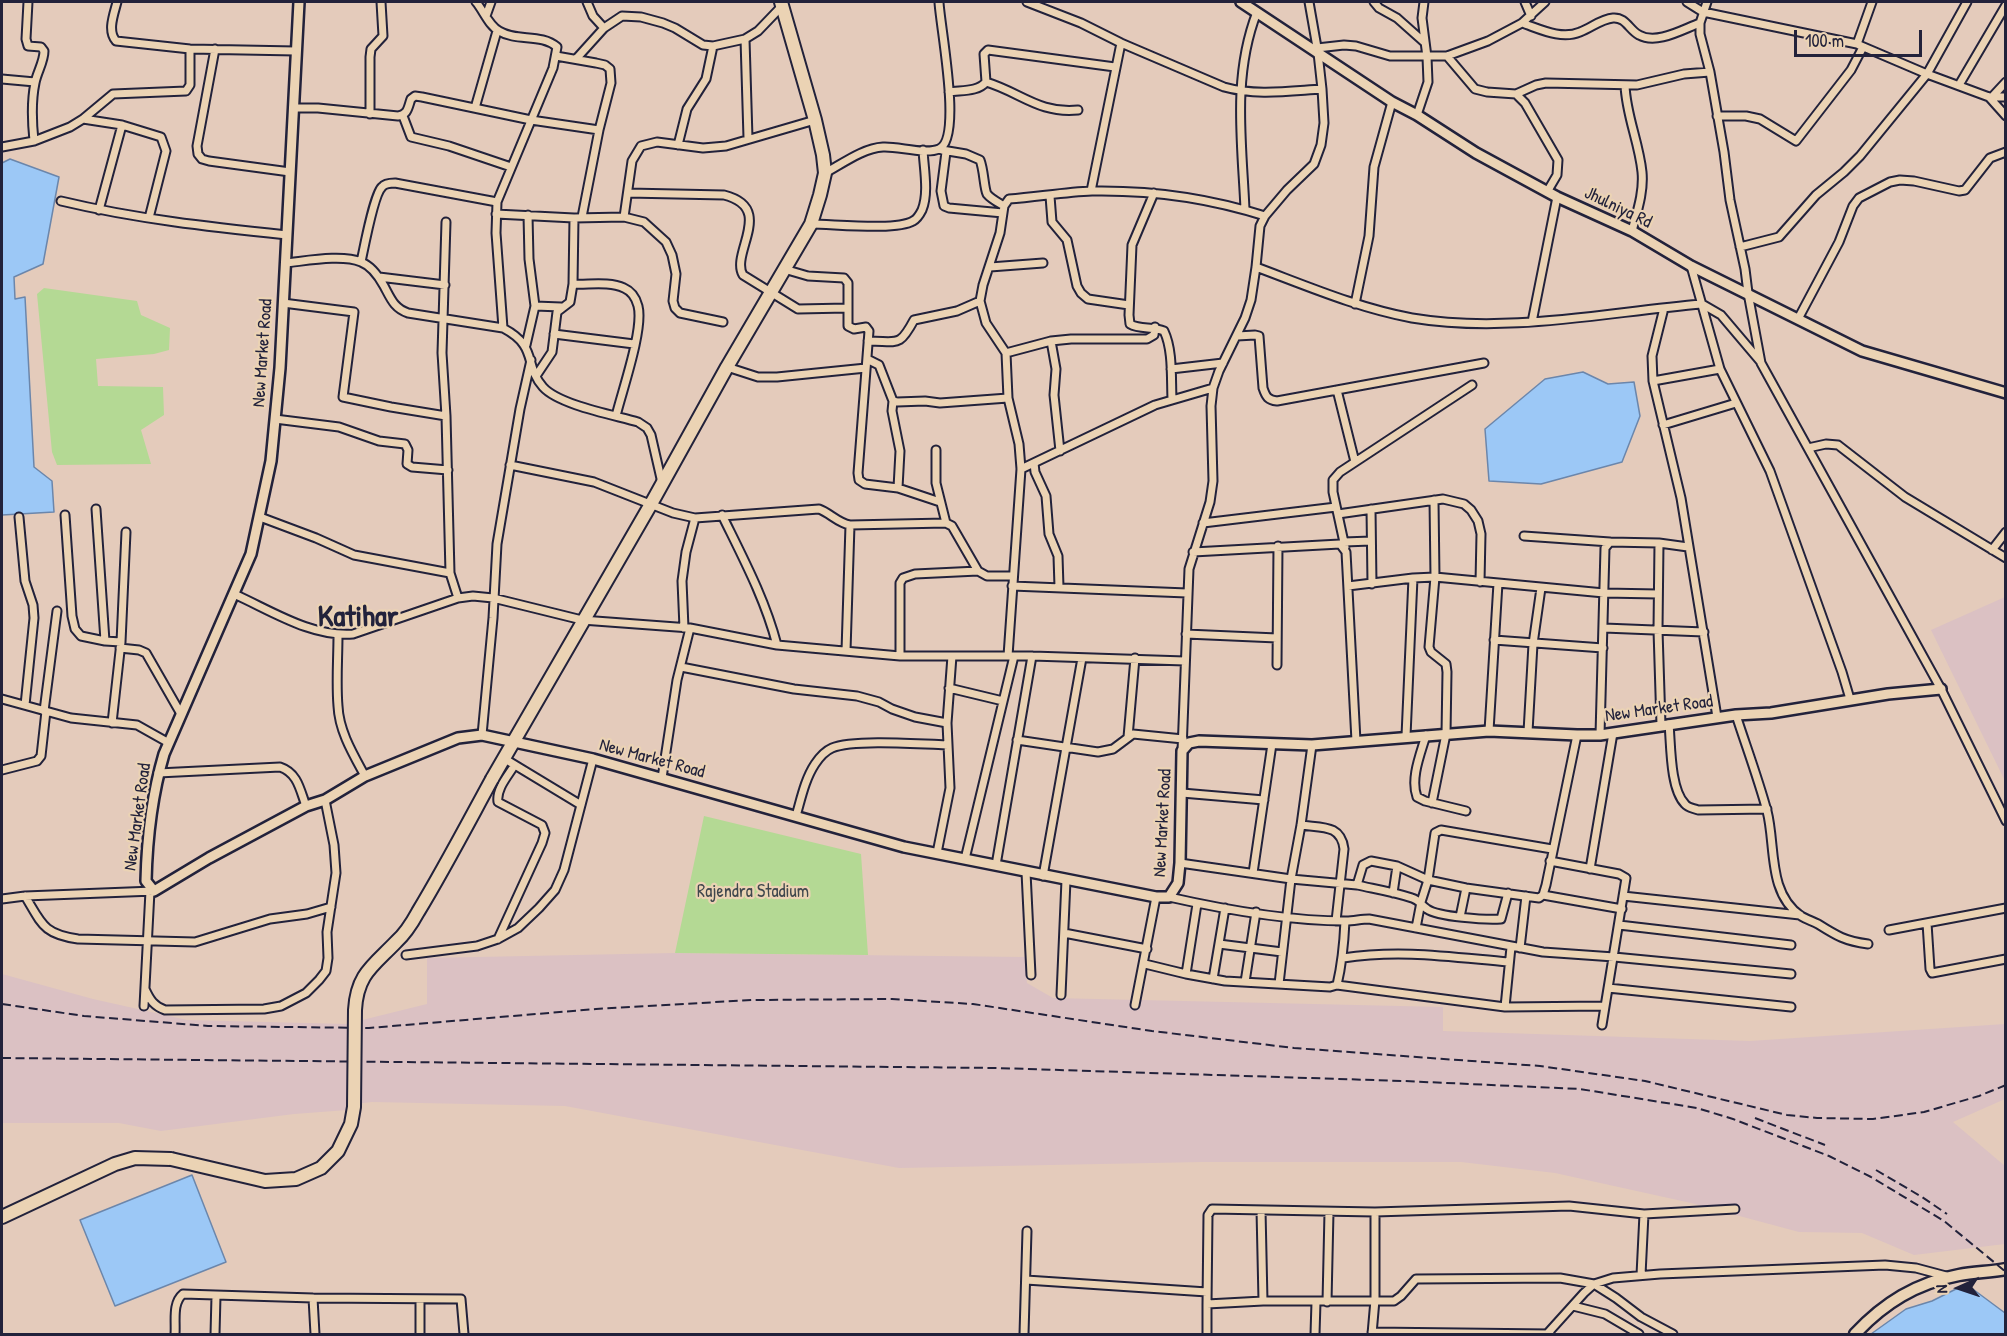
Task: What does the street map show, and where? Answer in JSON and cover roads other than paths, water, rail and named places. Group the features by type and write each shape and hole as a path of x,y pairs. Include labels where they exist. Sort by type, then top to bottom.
{"highway":[{"path":"2,1217 115,1164 135,1158 171,1159 246,1178 280,1182 311,1174 321,1168 338,1151 351,1125 354,1107 355,1010 361,980 367,970 397,941 417,914 492,779 510,763 513,742 811,224 825,173 823,155 781,4"}],"main road":[{"path":"1855,1335 1884,1306 1918,1288 1949,1277 2006,1269"}],"street":[{"path":"28,2 26,39 28,46 41,47 44,51 35,82 32,115 34,141"},
{"path":"117,2 112,24 112,36 116,41 190,49 296,51"},
{"name":"New Market Road","path":"299,2 283,303 271,461 251,554 181,714 158,773 146,863 146,881 152,891 306,806 325,800 365,776 458,738 482,735 593,759 904,847 1043,876 1156,897 1169,897 1178,883 1182,751 1189,743 1199,741 1312,745 1489,731 1600,735 1736,714 1771,713 1850,699 1941,689"},
{"path":"370,114 370,57 372,49 383,36 381,2"},
{"path":"476,2 497,31 508,35 549,40 557,47 556,56 497,202 503,328"},
{"path":"486,16 491,2"},
{"path":"587,2 593,16 604,28"},
{"path":"939,2 949,92 949,127 943,151 941,191 944,206 1004,210"},
{"path":"1026,2 1082,23 1205,80 1240,92 1265,93 1322,89"},
{"name":"Jhulniya Rd","path":"1241,2 1392,102 1417,115 1476,153 1547,192 1632,231 1691,266 1862,351 2006,393"},
{"path":"1182,751 1189,568 1210,502 1213,481 1211,406 1213,388 1251,300 1260,226 1265,216 1287,190 1314,164 1321,145 1324,123 1322,89 1309,2"},
{"path":"1374,2 1379,8 1397,18 1424,42"},
{"path":"1417,115 1428,82 1422,18 1424,2"},
{"path":"1525,2 1532,16"},
{"path":"1318,51 1344,45 1356,46 1390,56 1448,57 1522,23 1545,2"},
{"path":"1688,2 1703,12 1860,46 1991,97 2006,98"},
{"path":"1707,2 1700,23 1700,34 1710,72 1730,201 1745,269 1761,363"},
{"path":"1717,116 1746,116 1760,119 1796,141 1851,70 1872,2"},
{"path":"1740,247 1774,240 1784,233 1816,195 1860,156 1927,74 1966,2"},
{"path":"576,59 604,28 622,16 641,17 675,28 696,41 713,46 745,39 759,31 781,4"},
{"path":"1959,85 2006,5"},
{"path":"1245,209 1240,92 1244,51 1253,8"},
{"path":"1522,23 1554,34 1566,35 1578,33 1606,19 1616,18 1622,19 1637,34 1656,39 1700,23"},
{"path":"475,108 497,31"},
{"path":"745,39 748,138"},
{"path":"1091,191 1121,43"},
{"path":"678,145 687,109 706,79 713,46"},
{"path":"2,147 34,141 56,133 83,119 112,94 186,92 190,85 190,49"},
{"path":"215,50 197,146 198,154 202,159 209,161 290,172"},
{"path":"986,82 984,54 988,50 1115,67"},
{"path":"536,376 552,352 557,312 570,302 578,218 611,83 609,69 605,65 556,56"},
{"path":"1448,57 1475,89 1516,94 1546,83 1625,85 1684,74 1710,72"},
{"path":"2,79 35,82"},
{"path":"949,92 978,88 986,82"},
{"path":"986,82 1010,90 1042,107 1063,112 1078,110"},
{"path":"1991,97 2006,82"},
{"path":"1625,85 1626,104 1642,171 1640,200 1632,231"},
{"path":"1516,94 1534,115 1558,160 1557,175 1547,192"},
{"path":"403,116 411,99 416,96 531,120 599,130"},
{"path":"1991,97 2006,116"},
{"path":"1355,304 1369,236 1374,167 1392,102"},
{"path":"293,108 318,108 403,116"},
{"path":"403,116 411,137 449,146 510,167"},
{"path":"83,119 122,125 161,137 166,152 149,218"},
{"path":"624,217 632,161 641,146 657,142 703,148 736,144 748,138 815,120"},
{"path":"99,210 122,125"},
{"path":"825,173 872,149 884,147 966,154 980,160 985,173 987,194 1004,210"},
{"path":"811,224 891,225 913,221 923,208 926,195 923,150"},
{"path":"1798,319 1839,242 1859,198 1881,186 1900,180 1959,191 1965,190 1990,158 2006,152"},
{"path":"361,262 376,198 381,188 388,183 497,202"},
{"path":"965,859 1003,701 1011,656 1012,576 1022,469 1019,444 1008,398 1006,352 986,323 980,301 1004,210 1009,199 1091,191 1154,193 1245,209 1265,216"},
{"path":"628,193 724,195 734,198 746,209 749,228 739,269 743,275 798,309 847,308"},
{"path":"1154,193 1132,245 1130,324 1135,327 1155,327 1164,331 1167,337 1171,369 1172,399"},
{"path":"1050,196 1052,222 1067,240 1077,286 1081,293 1088,299 1129,305"},
{"path":"1532,322 1557,197"},
{"path":"61,201 149,218 287,235"},
{"path":"496,214 578,218 624,217 644,222 666,242 672,255 676,274 675,308 680,313 723,322"},
{"path":"526,345 535,306 529,260 528,215"},
{"path":"446,222 442,353 450,573 458,598"},
{"path":"285,262 336,259 361,262 379,277 393,303 399,309 408,313 503,328 516,334 526,345 536,376 544,388 573,404 638,422 647,428 651,435 662,483"},
{"path":"990,267 1043,263"},
{"path":"1691,266 1720,369 1770,471 1850,699"},
{"path":"1256,267 1355,304 1412,318 1442,321 1532,322 1702,304 1721,315 1761,363 1941,689 2006,821"},
{"path":"784,269 819,278 844,278 848,283 848,326 854,329 866,327 869,331 858,473 860,480 865,484 898,488 940,502"},
{"path":"379,277 445,285"},
{"path":"573,284 615,285 626,289 638,304 639,320 616,416"},
{"path":"868,341 898,342 909,332 914,320 957,311 980,301"},
{"path":"283,303 354,312 344,397 391,408 446,416"},
{"path":"535,306 561,307"},
{"path":"1664,308 1652,356 1653,381 1681,498 1717,717"},
{"path":"1006,352 1051,341 1087,338 1147,339 1154,335 1155,327"},
{"path":"554,334 634,344"},
{"path":"1237,336 1259,336 1263,388 1265,396 1270,400 1484,363"},
{"path":"1051,341 1056,369 1054,395 1059,451"},
{"path":"867,358 876,362 882,370 893,401 892,411 900,451 898,488"},
{"path":"482,735 497,544 531,360"},
{"path":"1171,369 1223,363"},
{"path":"727,367 758,377 777,378 866,368"},
{"path":"1653,381 1720,369"},
{"path":"1356,741 1346,552 1333,492 1334,480 1340,472 1472,385"},
{"path":"1022,469 1137,413 1172,399 1213,388"},
{"path":"1337,390 1355,462"},
{"path":"893,401 940,403 1008,398"},
{"path":"1663,425 1736,403"},
{"path":"275,419 339,427 379,441 405,444 408,450 407,464 412,467 448,470"},
{"path":"1808,448 1826,444 1838,445 1905,497 2006,558"},
{"path":"936,450 936,483 946,523"},
{"path":"1034,463 1035,472 1046,496 1049,534 1058,556 1059,588"},
{"path":"510,465 594,482 673,513 696,518 819,509 828,512 843,524 850,525 946,523 952,526 978,571 987,576 1012,576"},
{"path":"1203,523 1371,509 1434,500 1454,500 1471,510 1478,521 1480,582"},
{"path":"1432,802 1446,734 1446,664 1431,652 1429,647 1435,577 1434,500"},
{"path":"96,509 105,641"},
{"path":"1371,509 1372,584"},
{"path":"65,515 72,616 75,629 81,636 146,652 181,714"},
{"path":"722,515 758,588 770,617 777,645"},
{"path":"18,517 25,581 33,605 34,618 25,705"},
{"path":"260,517 354,555 450,573"},
{"path":"662,778 687,628 681,581 686,552 696,518"},
{"path":"846,651 850,525"},
{"path":"112,723 121,645 126,532"},
{"path":"1992,550 2006,532"},
{"path":"1524,536 1659,543 1688,547"},
{"path":"1344,542 1371,541"},
{"path":"1600,735 1605,548 1610,542"},
{"path":"1193,552 1340,543 1346,552"},
{"path":"1659,543 1658,630 1665,725 1679,798 1687,806 1698,810 1767,809"},
{"path":"1277,665 1278,546"},
{"path":"900,656 900,583 903,578 915,574 978,571"},
{"path":"1348,586 1435,577 1604,593 1658,594"},
{"path":"1406,736 1413,578"},
{"path":"1489,731 1498,583"},
{"path":"1012,586 1187,593"},
{"path":"1528,732 1533,644 1541,588"},
{"path":"234,594 306,627 338,635 364,631 458,598 473,596 493,598 582,620 687,628 777,645 900,656 1032,656 1185,660"},
{"path":"2,770 37,761 41,756 57,611"},
{"path":"1604,628 1704,632"},
{"path":"1186,634 1277,638"},
{"path":"338,635 338,706 347,740 365,776"},
{"path":"1494,640 1603,648"},
{"path":"937,853 950,788 947,723 952,656"},
{"path":"996,865 1032,656"},
{"path":"1043,876 1082,658"},
{"path":"1128,737 1135,658"},
{"path":"681,667 794,689 857,696 879,702 892,710 915,717 947,723"},
{"path":"949,688 1003,701"},
{"path":"2,699 71,718 137,725 169,743"},
{"path":"1736,714 1767,809 1773,843 1775,874 1785,900 1800,915 1834,936 1848,942 1868,944"},
{"path":"1017,740 1106,752 1134,734 1183,739"},
{"path":"1590,869 1612,734"},
{"path":"1426,735 1414,790 1417,797 1466,811"},
{"path":"1544,895 1577,735"},
{"path":"796,816 808,777 815,764 824,753 833,748 865,744 948,745"},
{"path":"1253,873 1272,744"},
{"path":"1279,984 1291,879 1312,745"},
{"path":"406,955 477,946 498,939 518,928 539,908 555,890 564,870 593,759"},
{"path":"498,939 545,833 542,825 498,802 497,797 510,763 581,805"},
{"path":"158,773 280,767 289,770 295,778 306,806"},
{"path":"1182,793 1264,800"},
{"path":"145,989 156,1007 165,1010 264,1009 281,1006 306,993 319,980 326,971 328,958 327,932 336,859 325,800"},
{"path":"1301,825 1329,829 1337,832 1343,838 1344,849 1336,921"},
{"path":"1416,928 1428,880 1435,833 1442,830 1552,849"},
{"path":"1550,861 1623,875 1626,882 1602,1025"},
{"path":"1357,885 1362,865 1366,862 1397,866 1428,880 1466,888 1533,898 1544,895 1622,909"},
{"path":"1180,863 1291,879 1357,885 1421,902 1426,909 1433,912 1460,917 1501,919 1508,893"},
{"path":"1393,893 1397,866"},
{"path":"1026,872 1031,975"},
{"path":"1061,995 1066,880"},
{"path":"1460,917 1466,888"},
{"path":"2,899 152,891 146,940 144,1006"},
{"path":"25,896 47,930 78,939 195,942 270,919 331,908"},
{"path":"1520,948 1526,896"},
{"path":"1623,896 1800,915"},
{"path":"1135,1005 1145,964 1156,897"},
{"path":"1169,897 1225,908 1286,916 1336,921 1369,920 1543,952 1791,974"},
{"path":"1186,974 1197,903"},
{"path":"1213,979 1225,908"},
{"path":"1889,930 2006,908"},
{"path":"1245,982 1256,912"},
{"path":"1336,985 1343,957 1345,921"},
{"path":"1927,923 1932,974 2006,959"},
{"path":"1619,925 1791,945"},
{"path":"1064,933 1147,949"},
{"path":"1219,944 1282,952"},
{"path":"1505,1007 1511,947"},
{"path":"1343,957 1378,953 1408,953 1508,962"},
{"path":"1145,964 1213,979 1330,987 1336,985 1505,1007 1605,1006"},
{"path":"1608,988 1791,1007"},
{"path":"1207,1335 1208,1215 1212,1209 1375,1212 1569,1206 1644,1214 1735,1209"},
{"path":"1261,1210 1263,1301"},
{"path":"1327,1302 1329,1212"},
{"path":"1375,1212 1375,1300 1372,1333 1549,1334 1594,1284 1612,1278 1641,1275 1885,1265 1916,1268 1949,1277"},
{"path":"1641,1275 1644,1214"},
{"path":"1024,1335 1027,1231"},
{"path":"1207,1304 1263,1301 1394,1301 1416,1279 1560,1278 1594,1284 1641,1317 1673,1335"},
{"path":"1026,1280 1207,1292"},
{"path":"175,1335 177,1299 183,1294 461,1299 464,1335"},
{"path":"215,1335 216,1296"},
{"path":"313,1298 315,1335"},
{"path":"420,1300 420,1335"},
{"path":"1315,1335 1316,1302"},
{"path":"1573,1306 1605,1314 1639,1335"}],"water":[{"path":"10,159 59,177 43,264 14,277 15,299 25,297 34,467 52,481 54,512 2,515 2,163"},
{"path":"1583,372 1608,384 1634,382 1640,416 1622,462 1541,484 1489,481 1485,429 1545,379"},
{"path":"192,1175 226,1262 115,1306 80,1220"},
{"path":"1966,1284 2005,1313 2005,1334 1871,1334 1906,1309 1932,1301"}],"railway":[{"path":"2,1004 84,1016 208,1026 369,1028 596,1009 752,1000 892,999 973,1004 1152,1031 1294,1048 1540,1066 1645,1081 1787,1115 1817,1118 1873,1119 1924,1112 1979,1096 2006,1085"},
{"path":"2,1058 997,1068 1580,1089 1697,1108 1733,1119 1829,1156 1871,1177 1944,1221 2006,1272"},
{"path":"1755,1118 1825,1145"},
{"path":"1876,1170 1947,1214"}],"district":[{"name":"Katihar","path":"358,618"}],"park label":[{"name":"Rajendra Stadium","path":"753,892"}]}
